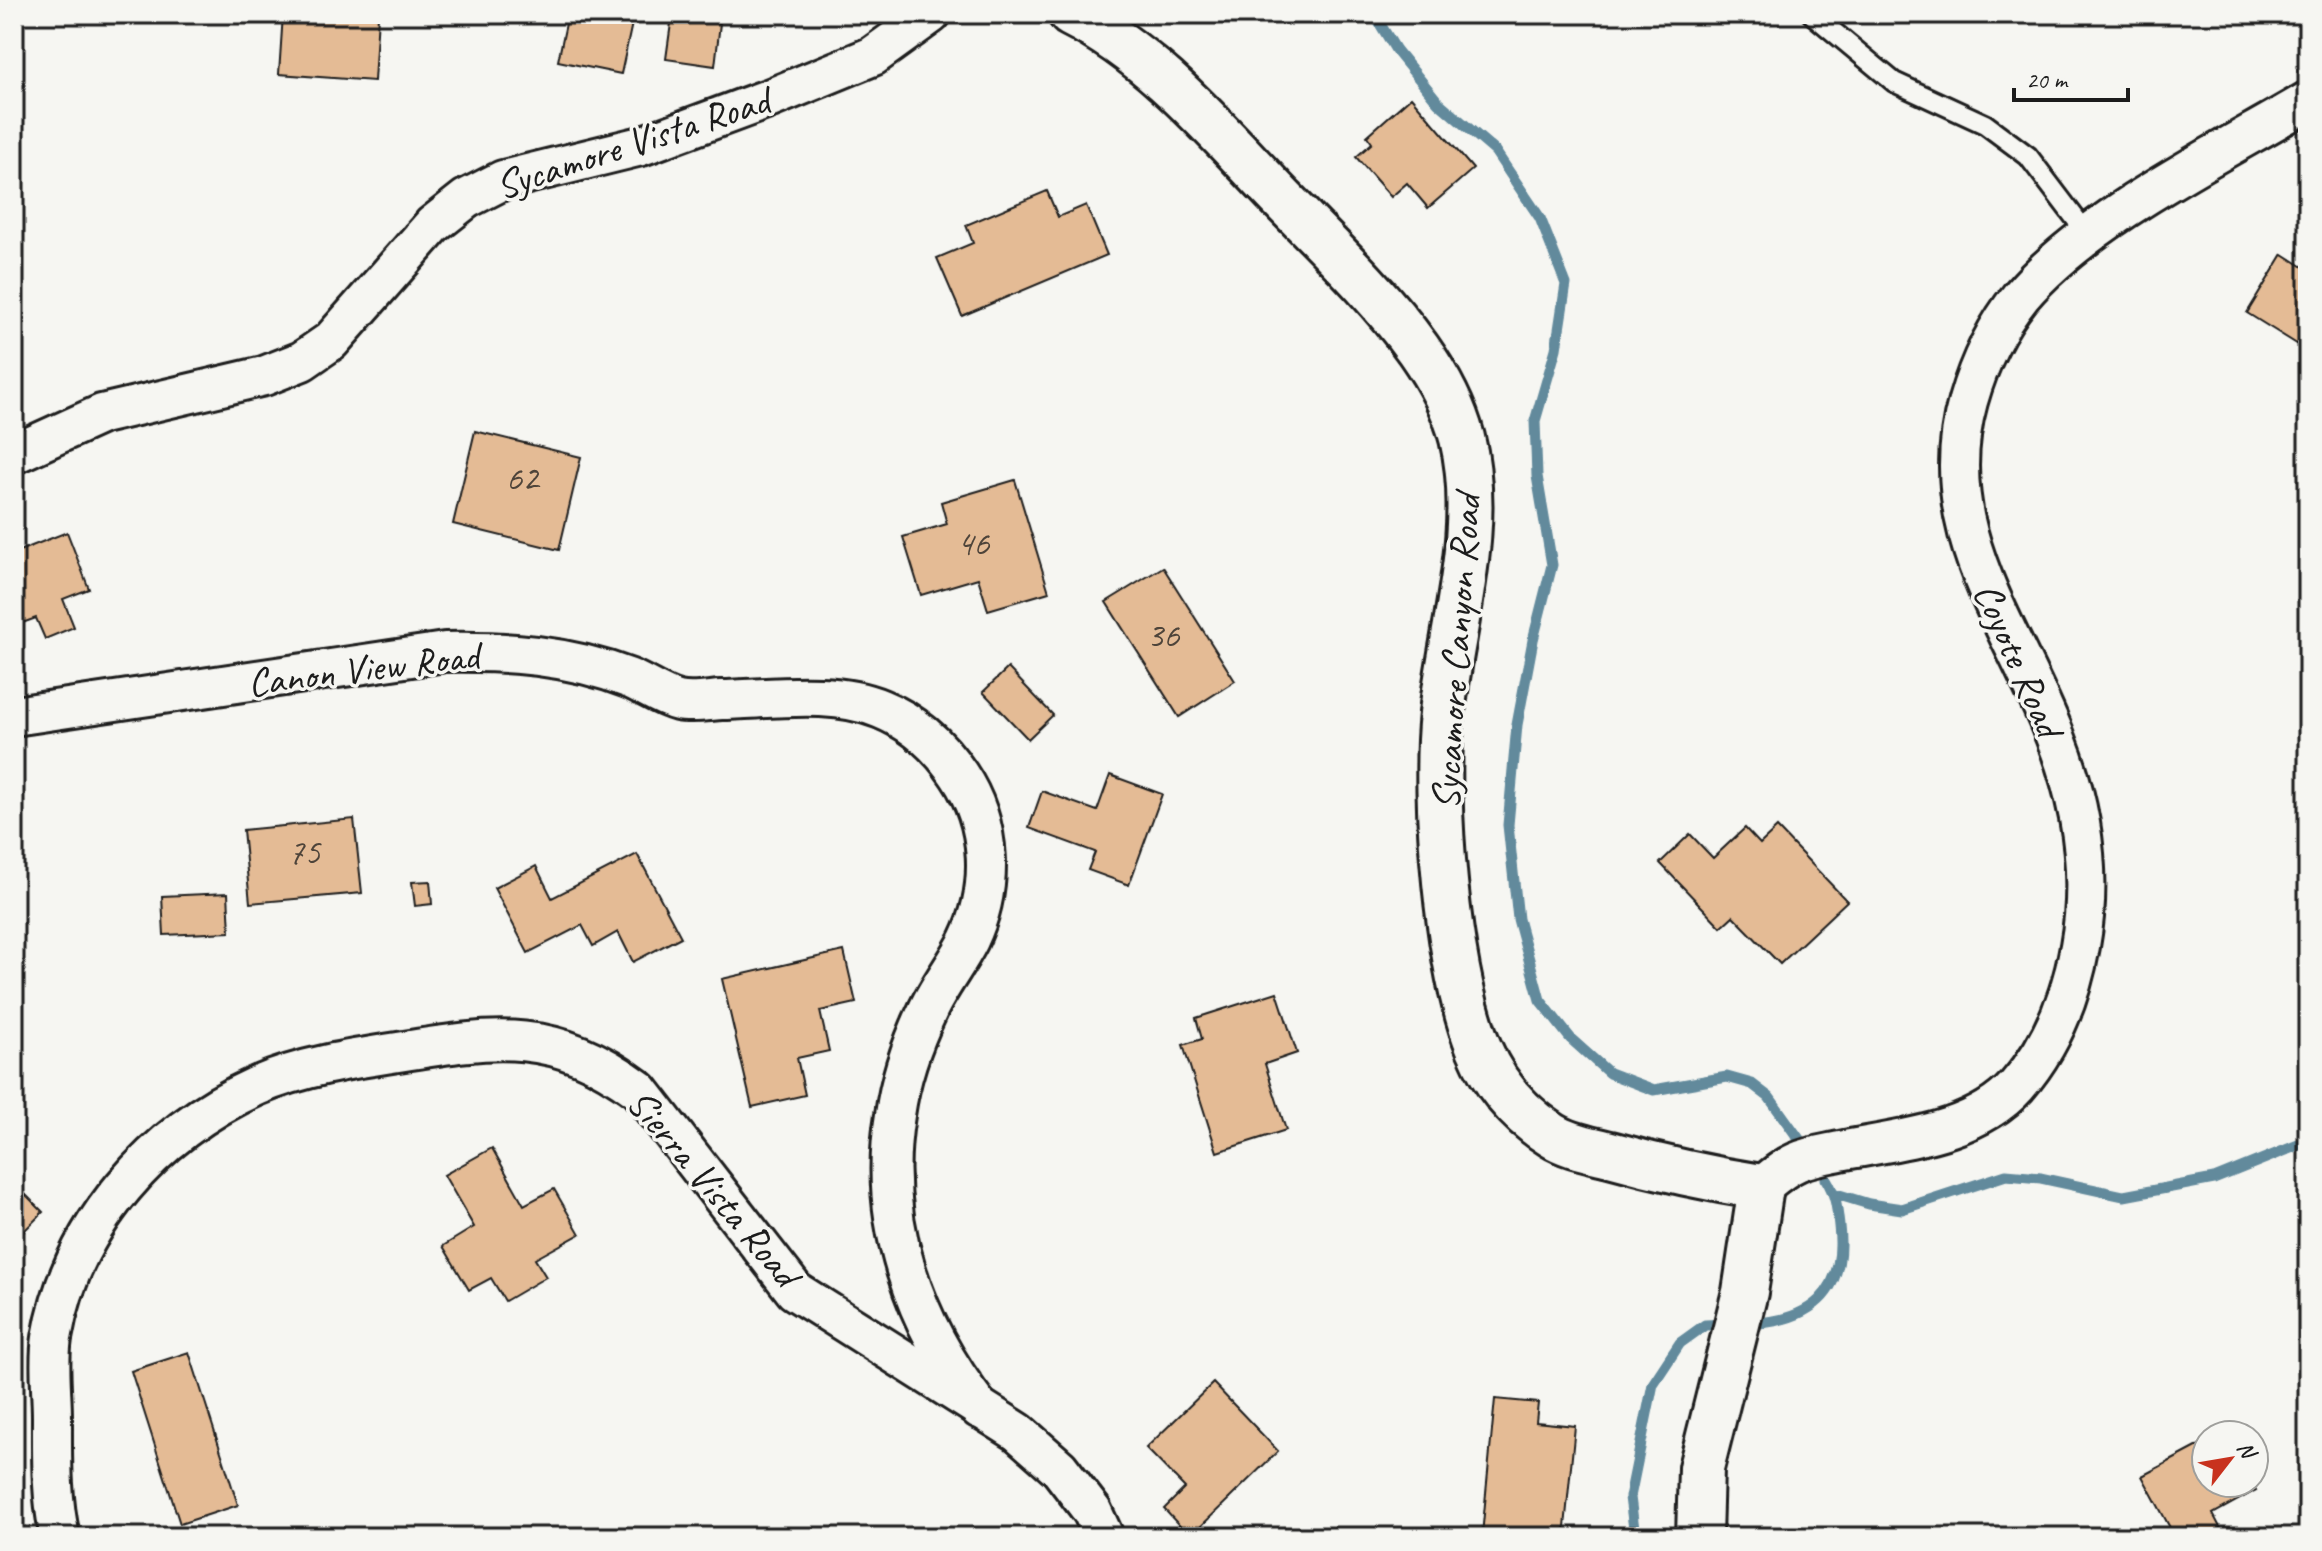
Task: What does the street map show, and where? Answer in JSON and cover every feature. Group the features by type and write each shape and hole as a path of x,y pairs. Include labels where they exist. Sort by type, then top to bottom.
{"main road":[{"name":"Sycamore Canyon Road","path":"1071,14 1153,70 1230,145 1398,325 1436,377 1452,408 1466,462 1466,546 1442,716 1440,790 1455,949 1478,1046 1492,1074 1518,1109 1556,1138 1690,1175 1761,1187"},
{"path":"1699,1537 1701,1468 1727,1353 1745,1292 1761,1187"}],"street":[{"name":"Sycamore Vista Road","path":"14,454 102,414 264,376 302,361 331,341 433,225 466,199 503,180 641,146 768,99 873,56 931,14"},
{"name":"Coyote Road","path":"1761,1187 1800,1160 1925,1134 1989,1111 2034,1064 2062,1013 2077,966 2085,920 2087,870 2082,828 2055,738 1977,564 1964,525 1958,480 1964,415 1992,340 2022,296 2088,235 2308,101"},
{"name":"Canon View Road","path":"14,716 445,652 503,651 559,658 627,678 679,701 841,698 880,708 915,728 946,755 968,789 982,827 987,867 981,908 969,940 928,1008 909,1055 894,1116 891,1179 894,1216 907,1278 930,1336 980,1409"},
{"name":"Sierra Vista Road","path":"60,1537 52,1501 51,1340 67,1283 93,1229 127,1181 160,1147 207,1111 260,1084 352,1059 447,1044 523,1039 563,1046 606,1066 639,1090 795,1291 1018,1432 1059,1468 1092,1511 1104,1537"}],"lane":[{"path":"1812,14 1894,82 1985,124 2028,156 2088,235"}],"building":[{"path":"283,14 378,16 374,81 279,74"},
{"path":"568,14 634,14 621,74 558,61"},
{"path":"672,16 720,23 715,66 666,59"},
{"path":"1411,97 1473,169 1428,208 1407,183 1391,197 1356,157 1372,143 1367,136"},
{"path":"1047,191 1058,217 1086,205 1107,255 962,316 937,258 973,243 966,225"},
{"path":"2283,254 2308,270 2308,351 2247,313"},
{"path":"475,431 581,457 559,550 453,524"},
{"path":"1015,480 1049,592 988,610 978,578 921,595 903,537 947,524 941,502"},
{"path":"67,532 89,589 63,599 74,627 45,639 36,618 14,626 14,553"},
{"path":"1163,567 1235,681 1179,717 1106,602"},
{"path":"1008,668 1053,715 1028,739 983,692"},
{"path":"1110,775 1162,794 1129,885 1088,870 1095,852 1029,828 1042,791 1097,811"},
{"path":"354,819 362,893 250,903 243,830"},
{"path":"1745,828 1760,844 1777,828 1847,901 1780,964 1733,916 1721,927 1660,863 1690,834 1713,858"},
{"path":"637,854 681,937 633,962 618,932 593,946 582,925 528,953 494,888 536,866 552,898"},
{"path":"430,881 432,904 415,906 412,882"},
{"path":"228,893 230,932 164,935 162,896"},
{"path":"844,951 856,1003 820,1011 829,1051 797,1058 805,1095 752,1107 722,979"},
{"path":"1277,992 1297,1053 1265,1064 1286,1130 1217,1152 1183,1045 1202,1039 1196,1018"},
{"path":"492,1148 524,1205 554,1189 580,1234 535,1259 546,1277 505,1301 491,1278 469,1290 443,1246 474,1227 444,1175"},
{"path":"14,1183 43,1212 16,1239 14,1237"},
{"path":"189,1352 238,1505 180,1524 131,1371"},
{"path":"1213,1383 1278,1451 1190,1537 1164,1509 1185,1488 1146,1448"},
{"path":"1495,1399 1538,1403 1536,1422 1575,1426 1564,1537 1482,1535"},
{"path":"2190,1450 2190,1499 2240,1499 2213,1514 2225,1537 2175,1537 2142,1476"}],"waterway":[{"path":"1374,14 1396,50 1438,102 1495,151 1540,218 1566,284 1556,349 1535,421 1537,476 1552,565 1533,640 1517,725 1508,825 1518,919 1540,1000 1571,1039 1609,1073 1654,1090 1727,1077 1752,1084 1769,1097 1799,1139"},
{"path":"1836,1194 1869,1204 1902,1209 2006,1175 2041,1178 2124,1196 2214,1179 2308,1141"},
{"path":"1745,1324 1788,1318 1819,1300 1830,1287 1840,1250 1837,1207 1826,1179"},
{"path":"1635,1537 1630,1497 1653,1384 1680,1343 1705,1325 1728,1324"}]}
